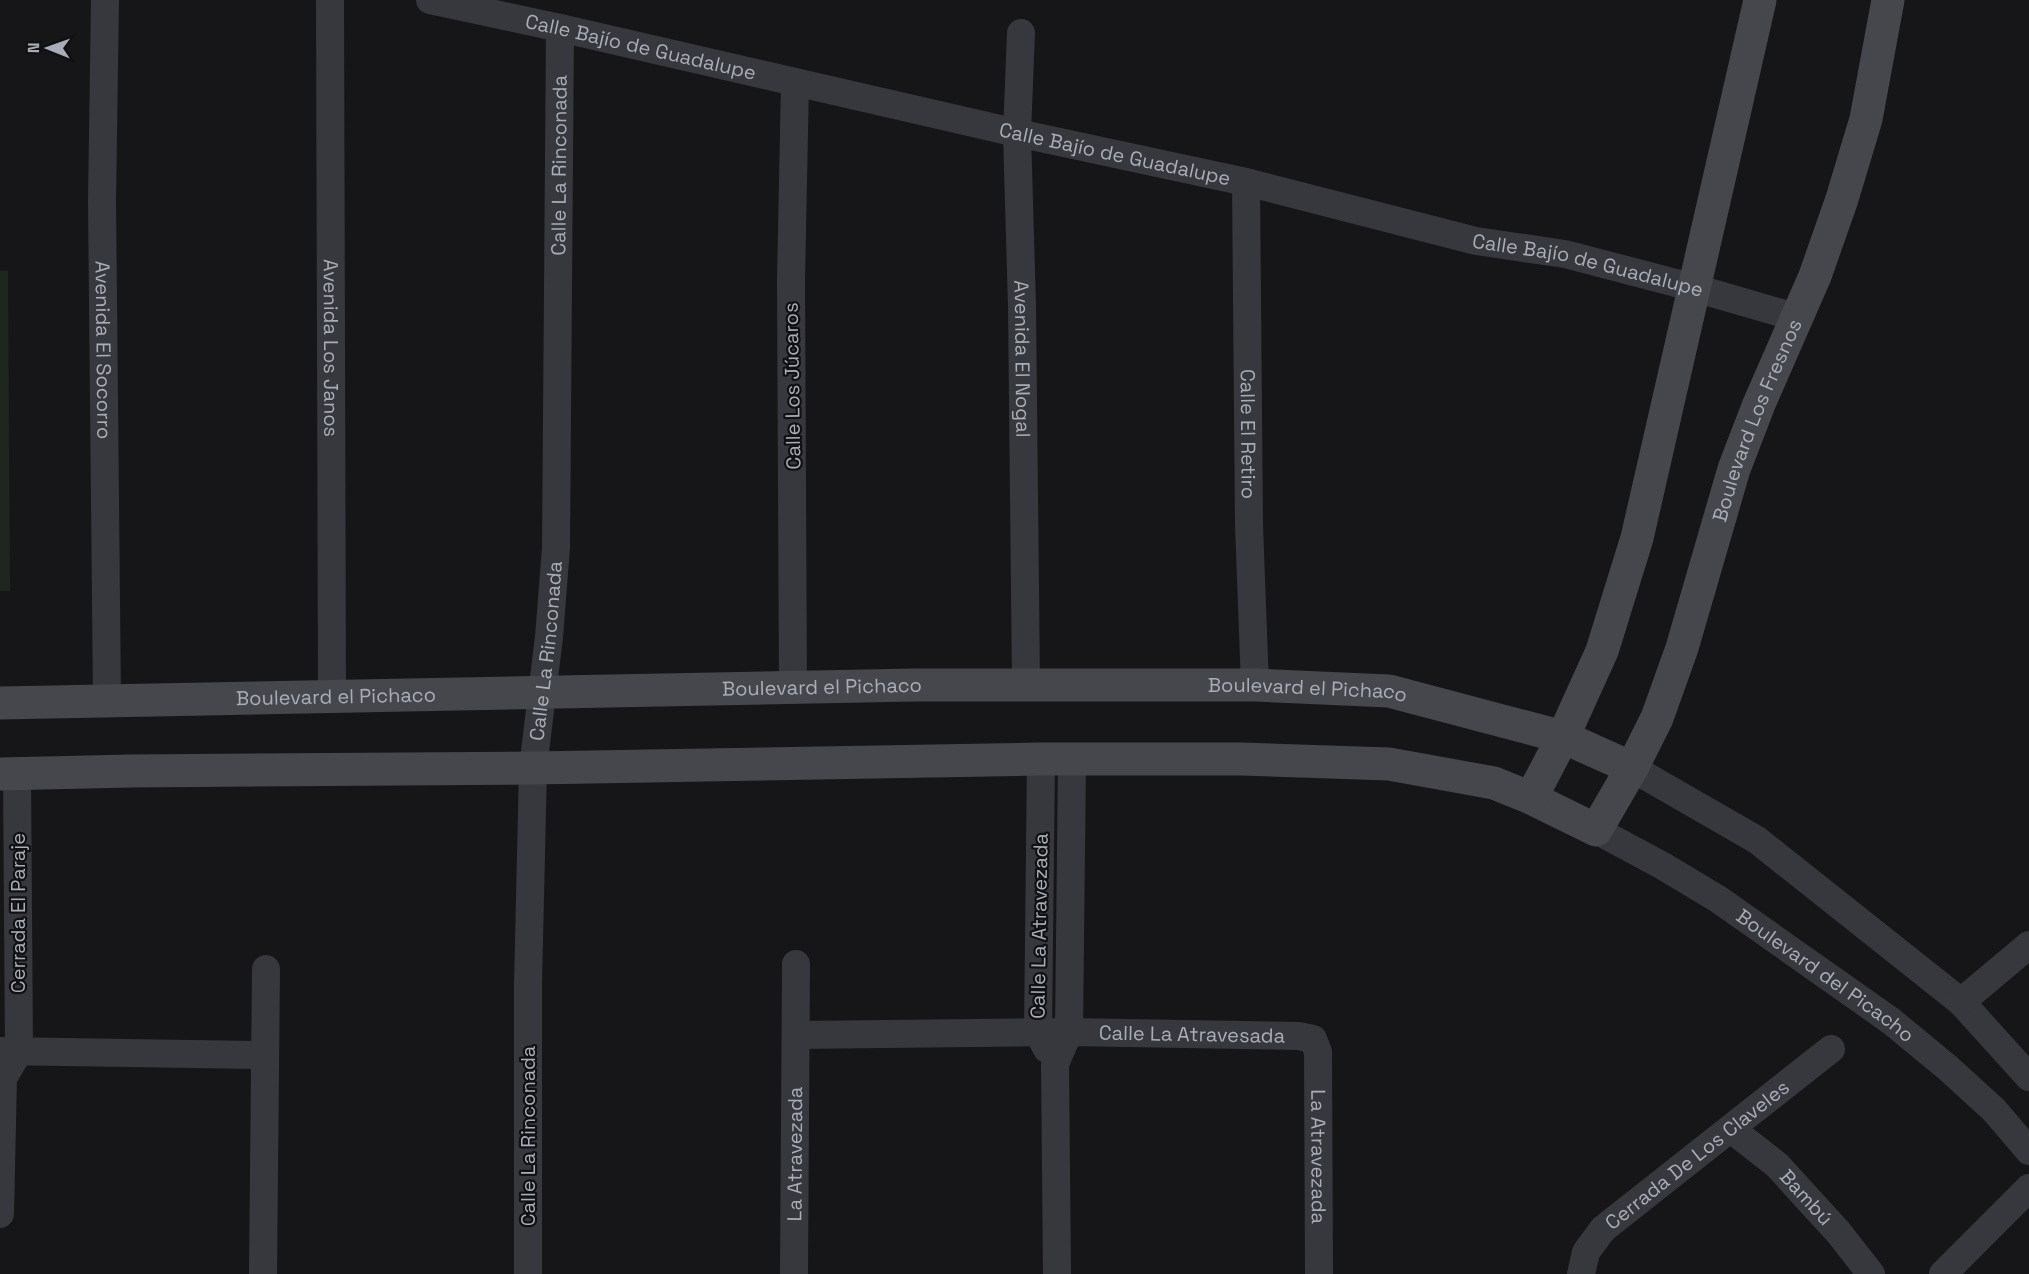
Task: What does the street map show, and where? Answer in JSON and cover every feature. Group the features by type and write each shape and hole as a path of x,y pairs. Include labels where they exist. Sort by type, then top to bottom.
{"street":[{"name":"Avenida El Socorro","path":"105,0 102,201 107,700"},
{"name":"Avenida Los Janos","path":"330,0 332,696"},
{"name":"Calle Bajío de Guadalupe","path":"430,0 1017,133 1246,182 1476,241 1565,255 1695,288 1797,318"},
{"path":"1531,798 1563,736 1602,651 1633,549 1760,0"},
{"name":"Boulevard Los Fresnos","path":"1596,830 1632,768 1657,718 1682,648 1734,470 1759,404 1815,276 1866,118 1888,0"},
{"name":"Calle La Rinconada","path":"528,1274 528,984 533,768 549,637 556,548 560,28"},
{"name":"Avenida El Nogal","path":"1021,33 1017,133 1022,306 1026,684"},
{"name":"Calle Los Júcaros","path":"793,689 791,280 795,83"},
{"name":"Calle El Retiro","path":"1246,182 1249,525 1255,685"},
{"name":"Boulevard el Pichaco","path":"0,703 542,691 1026,684 1255,685 1389,691 1563,736 1632,768"},
{"path":"8,774 1057,759 1242,759 1389,764 1494,783 1531,798 1596,830"},
{"name":"Calle La Atravezada","path":"796,1035 1038,1032 1040,869 1057,759"},
{"name":"Calle La Atravezada","path":"1057,759 1071,869 1069,1032"},
{"path":"1632,768 1757,840 1961,1002 2029,1077"},
{"name":"Cerrada El Paraje","path":"0,1214 5,1063 8,774"},
{"name":"Boulevard del Picacho","path":"1596,830 1718,899 1892,1022 1994,1110 2029,1151"},
{"path":"1040,869 1071,869"},
{"path":"1961,1002 2029,945"},
{"path":"796,964 796,1035"},
{"path":"263,1274 266,969"},
{"path":"1038,1032 1055,1064"},
{"name":"Calle La Atravesada","path":"1038,1032 1299,1036 1313,1039"},
{"path":"1057,1274 1055,1064 1069,1032"},
{"name":"La Atravezada","path":"794,1274 796,1035"},
{"name":"La Atravezada","path":"1313,1039 1317,1052 1319,1274"},
{"name":"Cerrada De Los Claveles","path":"1581,1274 1586,1252 1603,1229 1831,1049"},
{"path":"5,1063 264,1055"},
{"name":"Bambú","path":"1731,1129 1777,1165 1839,1233 1871,1274"},
{"path":"1944,1274 2029,1188"}],"shaded area":[{"path":"0,271 8,271 10,591 0,591"}]}
